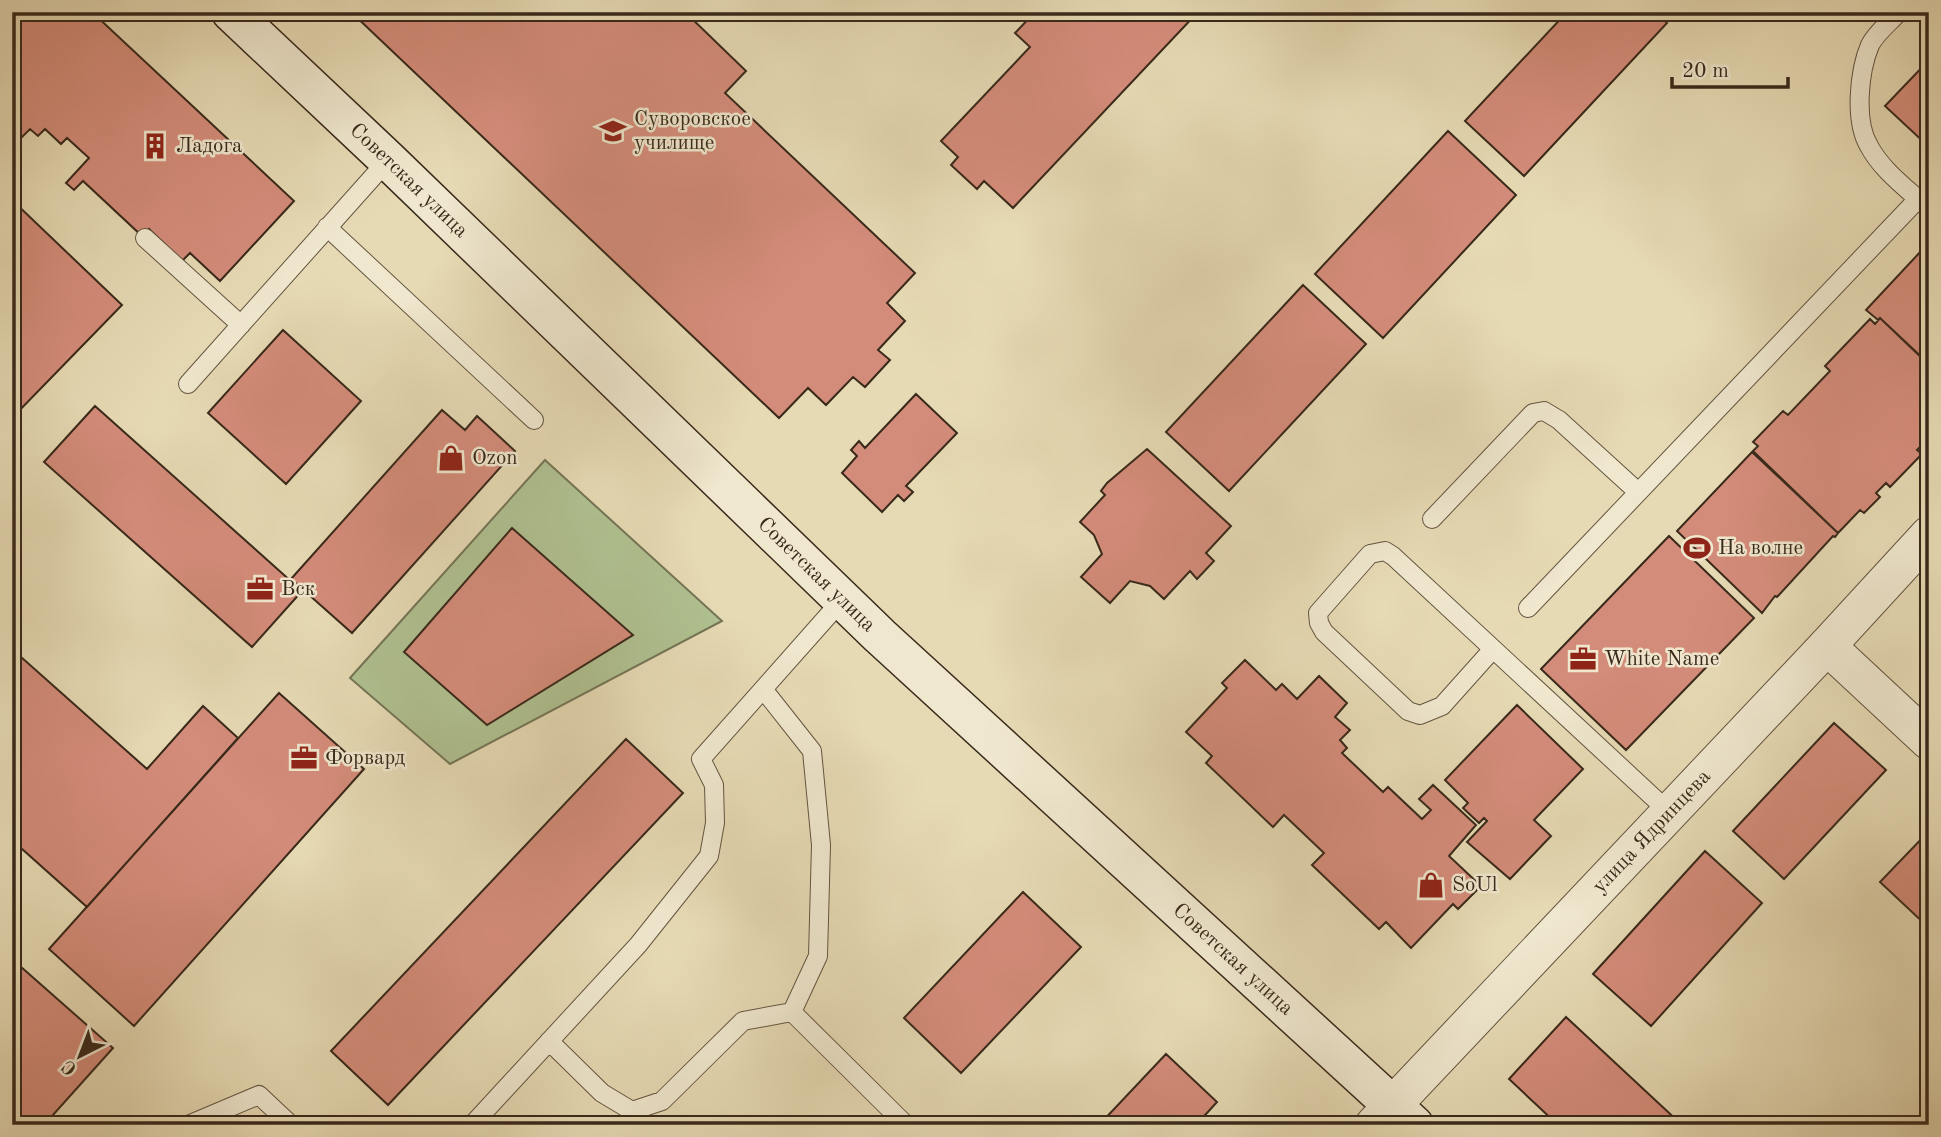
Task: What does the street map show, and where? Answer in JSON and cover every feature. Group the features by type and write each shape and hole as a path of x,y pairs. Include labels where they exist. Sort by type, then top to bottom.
{"main road":[{"name":"Советская улица","path":"232,12 842,600 1393,1118"}],"street":[{"name":"улица Ядринцева","path":"1393,1118 1669,812 1929,535"},
{"path":"1827,646 1929,741"}],"lane":[{"path":"1528,608 1638,492 1923,204 1868,146 1862,127 1859,81 1871,43 1899,12"},
{"path":"188,384 388,160"},
{"path":"327,227 534,420"},
{"path":"145,238 240,325"},
{"path":"1432,519 1533,413 1544,411 1559,419 1638,492"},
{"path":"1493,649 1442,706 1420,715 1408,711 1324,632 1319,624 1318,613 1370,554 1385,551 1394,556 1669,812"},
{"path":"472,1125 638,945 709,856 715,823 715,785 701,759 842,600"},
{"path":"763,689 812,751 821,845 818,956 792,1012"},
{"path":"549,1041 602,1094 632,1111 662,1101 743,1021 792,1012"},
{"path":"792,1012 906,1125"},
{"path":"188,1125 259,1095 291,1125"}],"green space":[{"path":"545,460 722,621 450,764 350,678"}],"building":[{"name":"Ладога","path":"12,12 92,12 294,201 220,281 190,253 182,261 149,229 142,236 83,181 74,190 66,183 89,158 67,138 61,144 45,129 38,136 30,129 12,147"},
{"path":"351,12 640,12 648,20 655,12 685,12 746,71 725,93 915,273 887,303 905,321 878,350 890,360 865,387 853,377 826,405 808,388 779,418"},
{"path":"1035,12 1052,12 1058,18 1063,12 1198,12 1013,208 984,181 977,189 951,165 958,157 941,141 1030,47 1015,33"},
{"path":"1567,12 1656,12 1667,23 1524,176 1465,121"},
{"path":"1929,60 1929,147 1885,106"},
{"path":"1448,131 1516,195 1383,338 1315,274"},
{"path":"12,200 122,305 12,418"},
{"path":"1922,250 1929,256 1929,365 1880,318 1878,320 1866,310"},
{"path":"1303,285 1366,344 1229,491 1166,432"},
{"path":"1880,318 1929,364 1929,442 1927,440 1917,450 1922,454 1890,487 1886,483 1876,493 1880,497 1864,513 1860,510 1838,533 1752,452 1758,446 1753,442 1783,411 1788,415 1830,371 1825,366 1870,319 1875,324"},
{"path":"283,330 361,401 286,484 208,413"},
{"path":"916,394 957,433 906,486 913,492 904,501 898,495 882,512 842,473 857,456 851,450 859,441 865,448"},
{"path":"95,406 302,591 252,647 44,462"},
{"path":"442,410 465,430 477,416 515,451 352,633 291,579"},
{"path":"1147,449 1231,526 1206,553 1214,561 1197,579 1190,571 1164,599 1150,586 1130,581 1110,603 1081,577 1102,554 1094,535 1080,522 1105,495 1101,491 1107,483"},
{"path":"1753,451 1838,533 1777,597 1775,596 1762,613 1677,531"},
{"path":"512,528 633,635 487,725 404,652"},
{"path":"1669,536 1754,618 1626,750 1541,669"},
{"path":"12,649 147,769 203,706 238,738 87,907 12,840"},
{"path":"1245,660 1276,690 1282,684 1297,699 1319,676 1347,703 1335,717 1350,730 1340,740 1347,748 1342,753 1383,792 1388,787 1422,819 1431,810 1419,799 1433,785 1476,825 1449,856 1481,886 1458,909 1453,904 1411,948 1386,922 1379,929 1312,865 1324,853 1284,815 1273,827 1206,763 1212,756 1186,732 1227,688 1222,683"},
{"path":"279,693 364,769 134,1026 49,949"},
{"path":"1517,705 1583,769 1534,820 1551,836 1510,879 1467,842 1487,821 1484,818 1479,823 1463,808 1468,803 1445,780"},
{"path":"1834,723 1886,770 1784,879 1733,831"},
{"path":"626,739 683,793 388,1105 331,1051"},
{"path":"1929,831 1929,928 1880,882"},
{"path":"1705,851 1762,903 1651,1026 1593,974"},
{"path":"1023,892 1081,947 961,1073 904,1018"},
{"path":"12,959 113,1048 44,1125 12,1125"},
{"path":"1566,1017 1682,1125 1558,1125 1509,1079"},
{"path":"1166,1054 1217,1102 1196,1125 1099,1125"}],"place":[{"name":"Суворовское училище","path":"613,131"},
{"name":"Ладога","path":"155,146"},
{"name":"Ozon","path":"451,458"},
{"name":"На волне","path":"1697,548"},
{"name":"Вск","path":"260,589"},
{"name":"White Name","path":"1583,659"},
{"name":"Форвард","path":"304,758"},
{"name":"SoUl","path":"1431,885"}]}
